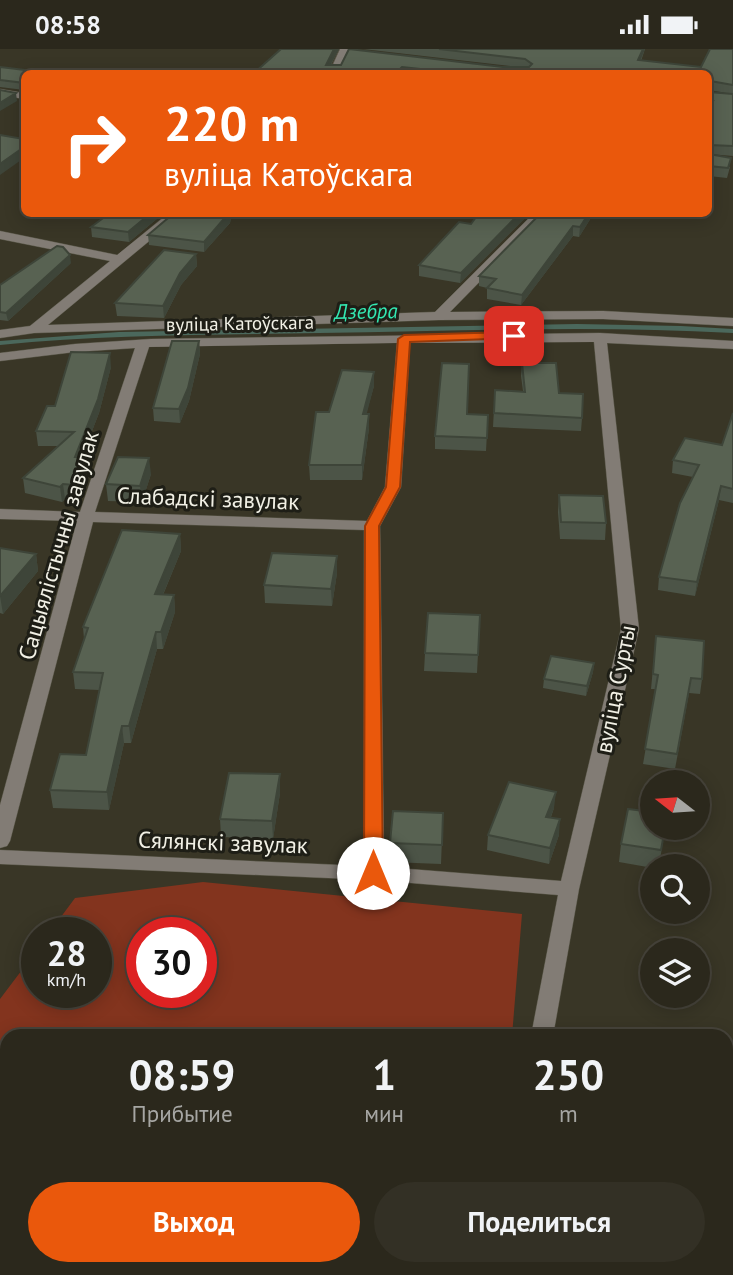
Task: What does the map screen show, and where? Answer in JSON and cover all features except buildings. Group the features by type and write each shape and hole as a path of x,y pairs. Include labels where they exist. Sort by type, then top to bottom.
{"street":[{"path":"335,70 345,50 359,54"},
{"path":"0,92 21,96"},
{"path":"34,329 172,217"},
{"path":"439,316 537,217"},
{"path":"0,235 117,259"},
{"name":"вуліца Катоўскага","path":"0,334 34,329 439,316 603,315 733,322"},
{"name":"вуліца Катоўскага","path":"0,357 48,349 143,344 404,339 600,337 733,345"},
{"name":"вуліца Сурты","path":"543,1029 569,888 630,629 600,337"},
{"path":"373,873 372,526 393,487 404,339"},
{"name":"Сацыялістычны завулак","path":"0,841 86,517 143,344"},
{"name":"Слабадскі завулак","path":"0,514 372,526"},
{"name":"Сялянскі завулак","path":"0,857 373,873 569,888"}],"shaded area":[{"path":"203,882 522,914 513,1029 0,1029 0,999 21,971 21,1008 112,1008 112,917 61,917 75,898"}],"waterway":[{"name":"Дзебра","path":"0,343 119,334 526,326 629,326 733,331"}],"route":[{"path":"373,873 372,526 393,487 404,339 514,336"}]}
